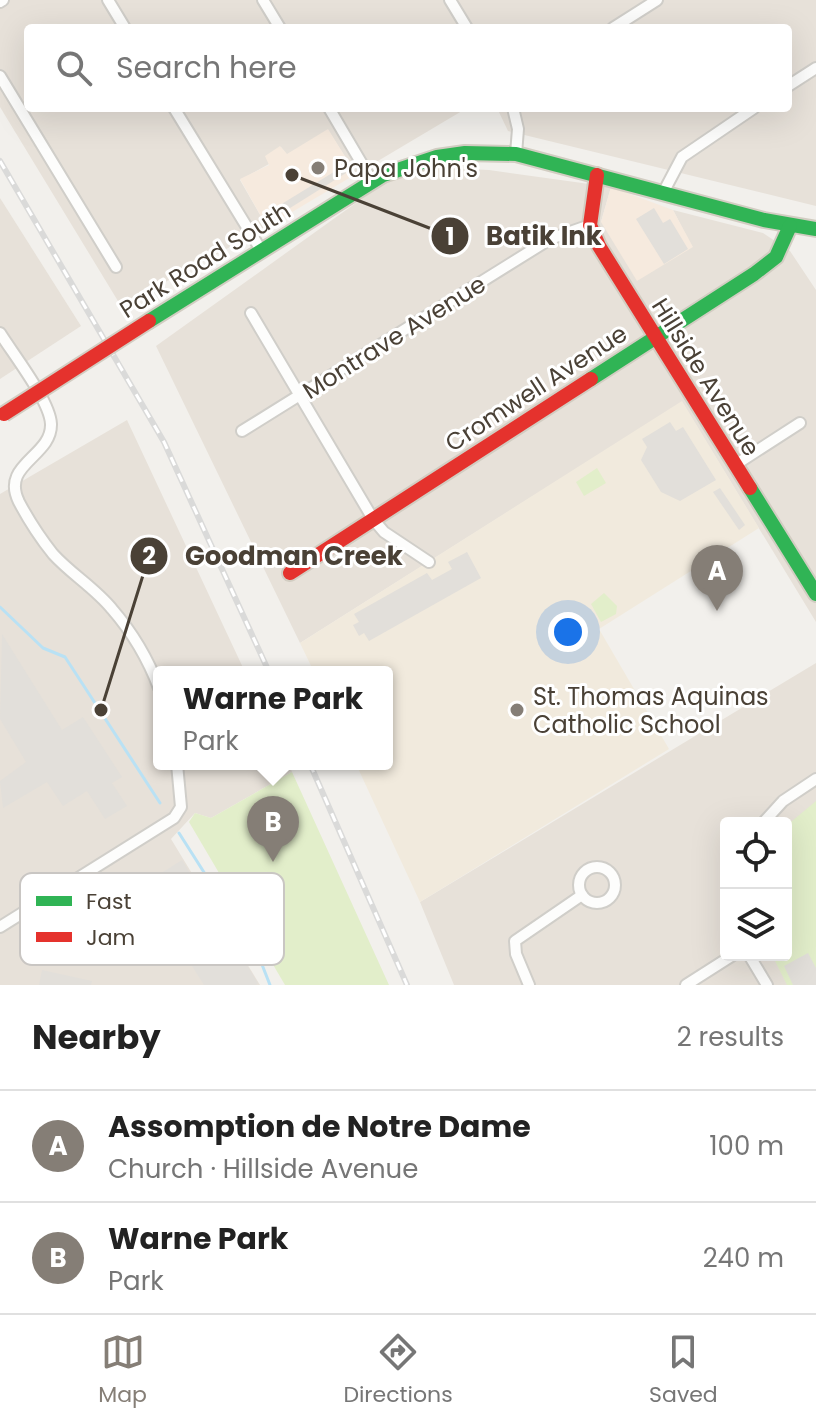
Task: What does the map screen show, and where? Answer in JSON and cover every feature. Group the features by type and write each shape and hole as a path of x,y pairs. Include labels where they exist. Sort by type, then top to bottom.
{"street":[{"path":"108,0 123,24"},
{"path":"263,0 278,24"},
{"path":"450,0 465,24"},
{"path":"619,24 657,0"},
{"path":"792,83 816,68"},
{"path":"0,76 116,267"},
{"path":"176,112 261,250"},
{"path":"331,112 372,181"},
{"path":"514,112 518,129 516,154"},
{"path":"663,193 682,157 748,112"},
{"name":"Park Road South","path":"2,415 372,181 402,167 437,157 465,153 516,154 790,226 816,229"},
{"path":"590,225 597,175"},
{"name":"Hillside Avenue","path":"590,225 655,339 815,591"},
{"name":"Montrave Avenue","path":"242,431 550,239 590,225"},
{"name":"Cromwell Avenue","path":"290,573 655,339 776,257 790,226"},
{"path":"251,313 373,519 384,532 429,562"},
{"path":"0,333 46,407 51,425 49,436 39,451 21,465 15,487 19,501 53,554 111,607 153,672"},
{"path":"735,465 800,423"},
{"path":"84,873 174,818 181,807 178,770"},
{"path":"768,817 783,801 816,779"},
{"path":"529,985 516,954 515,941 582,895"},
{"path":"1,924 20,912"},
{"path":"686,985 724,961"},
{"path":"753,961 767,985"}],"shaded area":[{"path":"0,0 816,0 816,206 508,131 499,112 792,112 792,24 24,24 24,112 460,112 356,174 328,130 287,155 281,147 269,164 240,180 267,227 121,306 0,107"},
{"path":"328,129 356,174 267,227 240,179 269,165 265,156 280,146 287,154"},
{"path":"342,167 346,173 266,223 262,216"},
{"path":"421,167 489,170 611,187 601,222 692,247 673,210 763,233 790,251 816,290 816,622 682,402 300,643 156,346 381,185"},
{"path":"611,187 673,210 693,247 637,281 601,222"},
{"path":"0,198 81,326 0,379"},
{"path":"654,208 663,223 670,219 688,249 664,264 636,219"},
{"name":"St. Thomas Aquinas Catholic School","path":"682,401 759,528 599,629 669,749 420,902 359,770 393,770 393,666 311,666 300,643"},
{"path":"127,420 242,666 153,666 153,770 292,772 211,818 195,813 171,839 192,873 20,873 20,965 248,965 260,985 0,985 0,494"},
{"path":"670,422 676,431 683,427 716,480 680,501 661,492 641,460 647,447 642,439"},
{"path":"720,488 745,525 739,530 713,492"},
{"path":"467,552 481,578 369,641 364,633 359,636 353,625 359,622 354,614 427,573 432,580 452,569 448,562"},
{"path":"2,634 62,730 83,717 122,777 112,783 127,806 105,819 87,791 63,806 47,782 3,808 0,781 26,762 0,719"},
{"path":"816,663 816,985 454,985 420,902"},
{"path":"182,860 190,873 161,873"},
{"path":"808,953 816,968 816,985 793,985 784,966"},
{"path":"191,965 247,965 258,983 256,985 204,985"},
{"path":"42,970 92,981 91,985 39,985"}],"green space":[{"path":"597,468 606,483 584,496 576,482"},
{"path":"604,593 617,606 616,614 601,622 591,604"},
{"path":"292,772 389,985 285,985 273,965 284,965 284,873 219,873 189,822 195,813 211,818"},
{"path":"816,801 816,985 787,985 775,961 792,961 792,821"}],"waterway":[{"path":"0,607 43,648 65,657 160,803"},
{"path":"179,833 204,873"},
{"path":"262,965 270,985"}],"railway":[{"path":"0,161 164,442 266,666"},
{"path":"313,770 407,985"}],"traffic: fast":[{"path":"149,321 383,175 437,157 465,153 516,154 764,220 816,229"},
{"path":"591,379 754,274 776,257 790,226"},
{"path":"750,488 816,594"}],"traffic: jam":[{"path":"597,175 590,225 599,246 750,488"},
{"path":"4,414 149,321"},
{"path":"290,573 591,379"}],"place":[{"name":"Papa John's","path":"318,168"},
{"name":"Batik Ink","path":"292,175"},
{"name":"Assomption de Notre Dame","path":"717,611"},
{"name":"Goodman Creek","path":"101,710"},
{"name":"St. Thomas Aquinas Catholic School","path":"517,710"},
{"name":"Warne Park","path":"273,862"}]}
